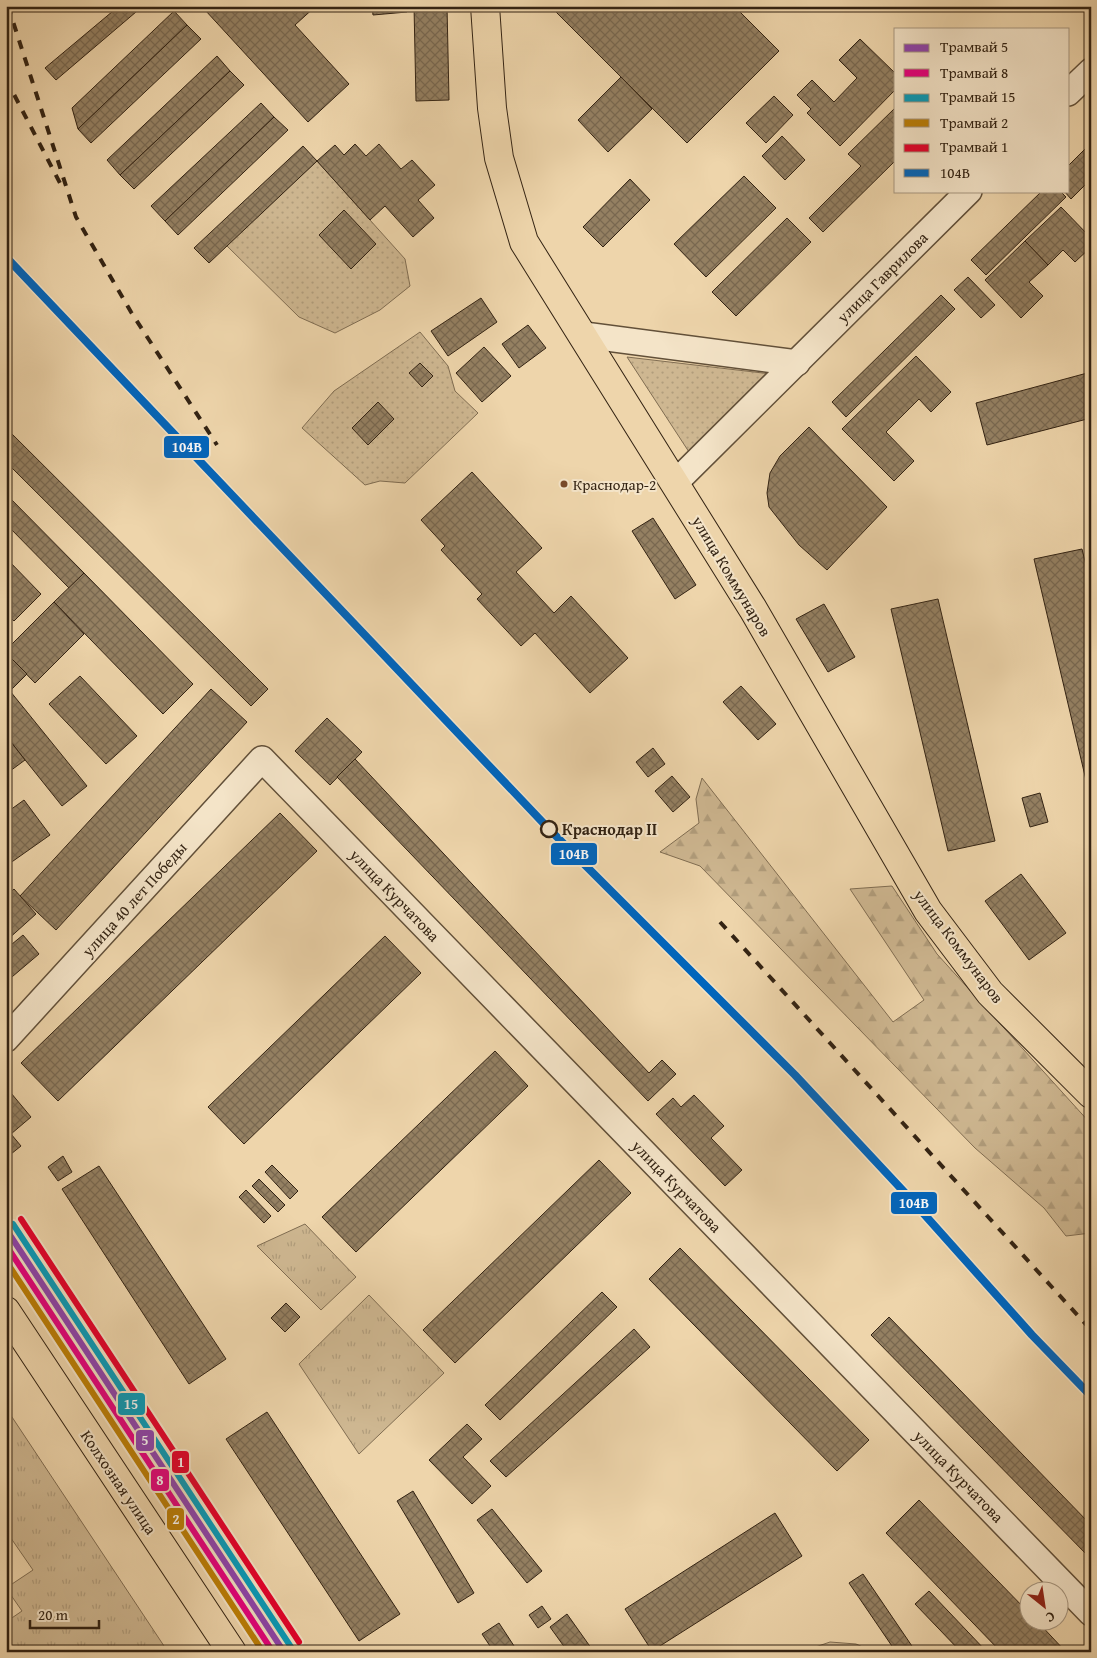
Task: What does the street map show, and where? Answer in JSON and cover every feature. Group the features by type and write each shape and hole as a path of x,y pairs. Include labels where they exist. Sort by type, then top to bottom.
{"main road":[{"name":"улица Коммунаров","path":"485,6 492,108 499,158 521,232 536,263 584,335 753,609 928,911 990,993 1091,1094"},
{"name":"Колхозная улица","path":"6,1311 232,1652"}],"street":[{"path":"1070,91 1091,71"},
{"name":"улица Гаврилова","path":"676,482 968,192"},
{"path":"584,335 796,364"},
{"name":"улица 40 лет Победы","path":"6,1038 262,759"},
{"name":"улица Курчатова","path":"262,759 1091,1613"}],"green space":[{"path":"317,161 405,259 410,286 380,310 335,333 299,317 226,245"},
{"path":"420,332 448,366 455,391 478,413 405,483 380,481 365,485 302,428 334,391"},
{"path":"627,357 771,374 689,452"},
{"path":"702,778 893,1022 924,1000 850,889 892,886 937,954 1091,1124 1091,1233 1066,1236 1044,1208 975,1148 700,866 660,852 699,823 696,799"},
{"path":"305,1224 356,1277 321,1310 257,1246"},
{"path":"369,1295 444,1373 359,1454 299,1364"},
{"path":"6,1408 168,1652 6,1652 6,1622 22,1611 6,1588 33,1570 6,1531"},
{"path":"830,1642 856,1644 874,1652 801,1652"}],"building":[{"path":"119,6 143,6 56,80 45,68"},
{"path":"209,6 316,6 295,25 349,84 308,122 205,10"},
{"path":"372,6 407,6 407,12 373,15"},
{"path":"414,6 447,6 449,100 416,101"},
{"path":"550,6 734,6 779,51 687,143"},
{"path":"174,11 187,25 78,129 72,108"},
{"path":"187,25 201,39 91,143 78,129"},
{"path":"860,39 894,72 894,91 840,146 807,113 811,109 797,95 812,80 834,102 857,78 839,60"},
{"path":"217,56 230,71 120,175 107,160"},
{"path":"230,71 244,85 134,189 120,175"},
{"path":"621,77 652,109 608,152 578,120"},
{"path":"774,96 793,115 766,143 746,123"},
{"path":"261,103 274,117 165,221 151,206"},
{"path":"894,109 894,162 823,232 809,218 861,166 848,154"},
{"path":"274,117 288,130 178,235 165,221"},
{"path":"782,136 805,160 785,180 762,156"},
{"path":"355,144 366,156 379,144 401,169 412,160 435,185 418,200 434,218 413,237 385,206 370,220 317,161 335,145 344,155"},
{"path":"303,146 317,161 209,263 194,248"},
{"path":"1085,149 1091,156 1091,179 1071,199 1065,192 1070,192 1070,164"},
{"path":"744,176 776,208 706,277 674,244"},
{"path":"630,179 650,200 603,247 583,227"},
{"path":"1041,192 1061,192 1066,197 986,275 971,260"},
{"path":"1061,207 1091,238 1091,247 1075,262 1063,250 1048,265 1025,241"},
{"path":"344,210 376,244 351,269 319,235"},
{"path":"787,218 811,242 736,316 712,292"},
{"path":"1025,241 1048,265 1029,282 1043,296 1021,318 985,280"},
{"path":"968,277 995,305 981,318 954,290"},
{"path":"941,295 955,309 846,417 832,402"},
{"path":"481,298 497,322 448,356 431,331"},
{"path":"528,325 546,348 519,368 502,344"},
{"path":"484,347 511,376 482,402 456,373"},
{"path":"916,356 951,392 931,412 919,399 886,432 914,461 894,481 842,429"},
{"path":"420,363 433,376 422,387 409,373"},
{"path":"1091,372 1091,418 987,445 976,403"},
{"path":"378,402 394,419 368,445 352,428"},
{"path":"809,427 887,507 827,570 799,545 769,507 767,493 770,473 780,456"},
{"path":"6,428 268,689 251,706 6,462"},
{"path":"472,472 542,548 516,572 554,613 571,596 628,658 590,693 535,633 521,646 477,599 482,594 441,550 445,546 421,520"},
{"path":"6,494 84,573 69,588 6,524"},
{"path":"653,518 696,585 675,599 632,531"},
{"path":"1082,549 1091,586 1089,793 1034,559"},
{"path":"6,558 41,594 14,621 6,614"},
{"path":"84,573 193,684 163,714 54,602"},
{"path":"938,599 995,841 948,851 891,609"},
{"path":"54,602 84,634 35,683 6,653 6,650"},
{"path":"824,604 855,657 828,672 796,619"},
{"path":"6,653 27,674 6,695"},
{"path":"80,676 137,736 106,764 49,704"},
{"path":"741,686 776,724 758,740 723,702"},
{"path":"211,689 247,722 56,930 20,896"},
{"path":"10,691 87,786 62,806 6,736 6,695"},
{"path":"327,718 362,752 330,785 295,751"},
{"path":"11,742 25,760 6,774 6,745"},
{"path":"653,748 665,764 648,777 636,762"},
{"path":"355,759 649,1073 662,1060 676,1074 648,1101 337,777"},
{"path":"672,776 690,797 673,812 655,791"},
{"path":"1040,793 1048,822 1030,827 1022,798"},
{"path":"24,800 50,835 6,866 6,813"},
{"path":"280,813 317,851 58,1101 21,1063"},
{"path":"1021,874 1066,933 1029,960 985,901"},
{"path":"14,889 36,914 6,941 6,896"},
{"path":"23,935 39,954 6,982 6,949"},
{"path":"385,936 421,973 244,1144 208,1107"},
{"path":"495,1051 528,1086 356,1252 322,1217"},
{"path":"6,1087 31,1117 11,1134 21,1146 6,1158"},
{"path":"694,1095 724,1126 711,1138 742,1170 725,1186 656,1114 673,1098 681,1107"},
{"path":"63,1156 72,1172 58,1181 48,1167"},
{"path":"599,1160 631,1193 455,1363 423,1330"},
{"path":"272,1165 298,1191 290,1199 265,1172"},
{"path":"99,1166 226,1359 189,1384 62,1189"},
{"path":"259,1179 285,1205 278,1212 252,1186"},
{"path":"246,1190 271,1216 264,1223 239,1197"},
{"path":"680,1248 869,1440 837,1471 649,1279"},
{"path":"602,1292 617,1307 500,1420 485,1405"},
{"path":"286,1303 300,1317 285,1332 271,1318"},
{"path":"889,1317 1091,1525 1091,1559 871,1335"},
{"path":"634,1329 650,1347 506,1477 490,1461"},
{"path":"267,1412 400,1614 359,1641 226,1439"},
{"path":"467,1424 482,1439 463,1457 491,1486 472,1504 429,1460"},
{"path":"413,1491 474,1593 458,1603 397,1501"},
{"path":"919,1500 1020,1604 1020,1630 1045,1630 1066,1652 1001,1652 886,1533"},
{"path":"492,1509 542,1571 527,1583 477,1520"},
{"path":"775,1513 802,1556 652,1651 625,1609"},
{"path":"863,1574 916,1652 896,1652 849,1583"},
{"path":"929,1591 987,1652 961,1652 915,1604"},
{"path":"542,1606 551,1619 538,1628 529,1615"},
{"path":"567,1614 594,1652 568,1652 550,1627"},
{"path":"499,1623 518,1652 494,1652 482,1634"}],"railway":[{"path":"8,6 76,217 131,312 217,445"},
{"path":"6,79 61,185"},
{"path":"720,922 1091,1330"}],"tram line":[{"name":"1","path":"21,1219 299,1642"},
{"name":"15","path":"13,1224 291,1647"},
{"name":"5","path":"6,1229 284,1652"},
{"name":"8","path":"6,1245 273,1652"},
{"name":"2","path":"6,1261 263,1652"}],"transit line":[{"name":"104В","path":"6,257 549,829 795,1075 907,1195 1032,1335 1091,1396"}],"place":[{"name":"Краснодар-2","path":"564,484"},
{"name":"Краснодар II","path":"549,829"}]}
